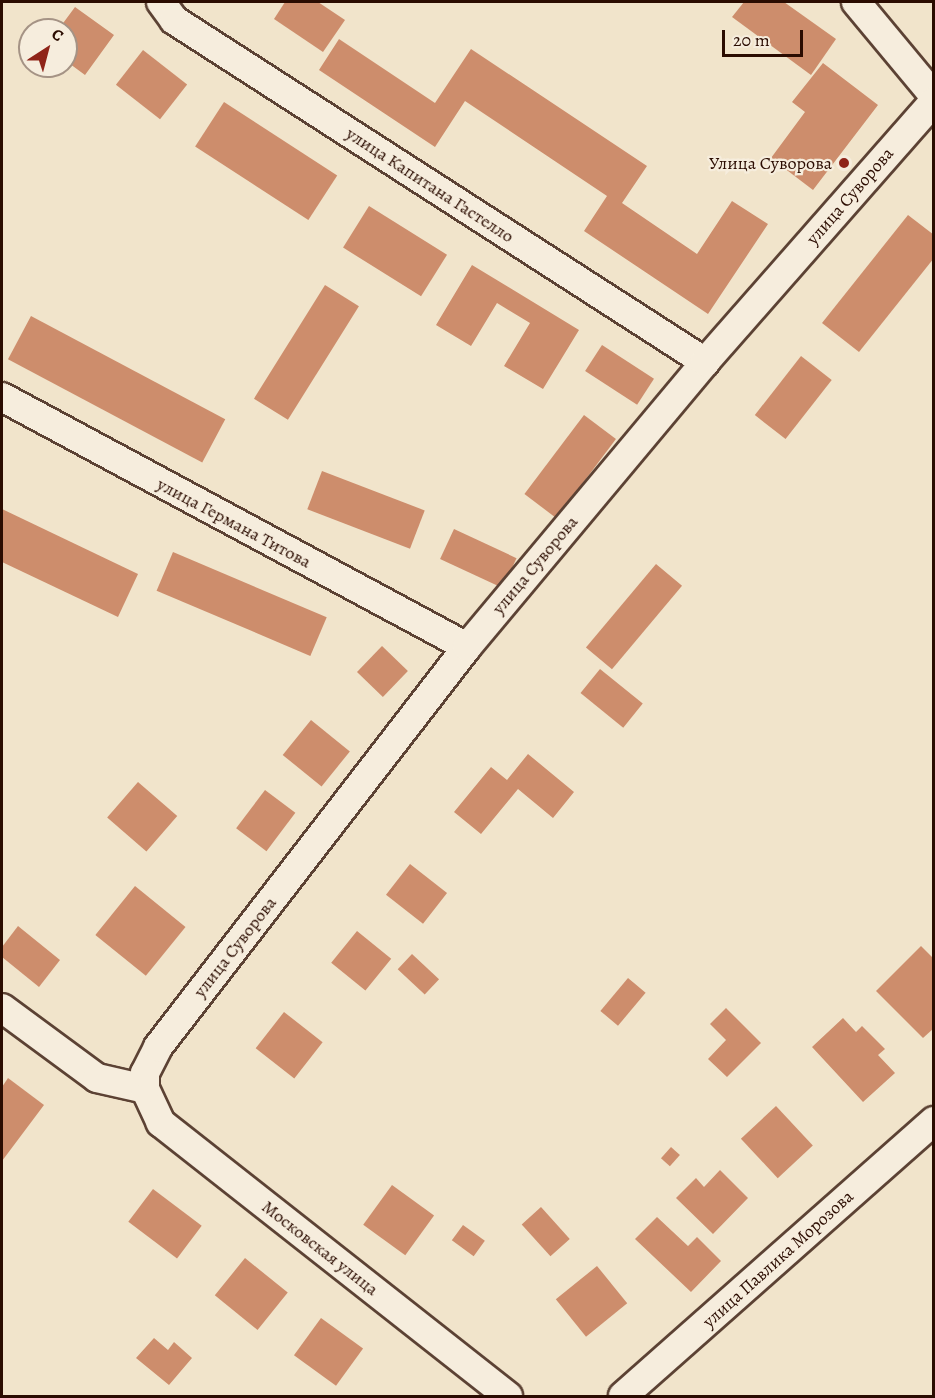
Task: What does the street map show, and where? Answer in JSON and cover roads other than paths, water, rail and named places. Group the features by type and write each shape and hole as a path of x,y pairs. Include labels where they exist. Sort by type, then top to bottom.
{"street":[{"name":"улица Капитана Гастелло","path":"161,2 174,20 705,362"},
{"path":"856,2 933,96"},
{"name":"улица Суворова","path":"145,1089 145,1072 158,1047 467,647 705,362 933,101"},
{"name":"улица Германа Титова","path":"2,397 467,647"},
{"path":"2,1008 98,1078 145,1089"},
{"name":"Московская улица","path":"145,1089 161,1123 508,1396"},
{"name":"улица Павлика Морозова","path":"623,1396 933,1121"}],"place":[{"name":"Улица Суворова","path":"844,163"}]}
